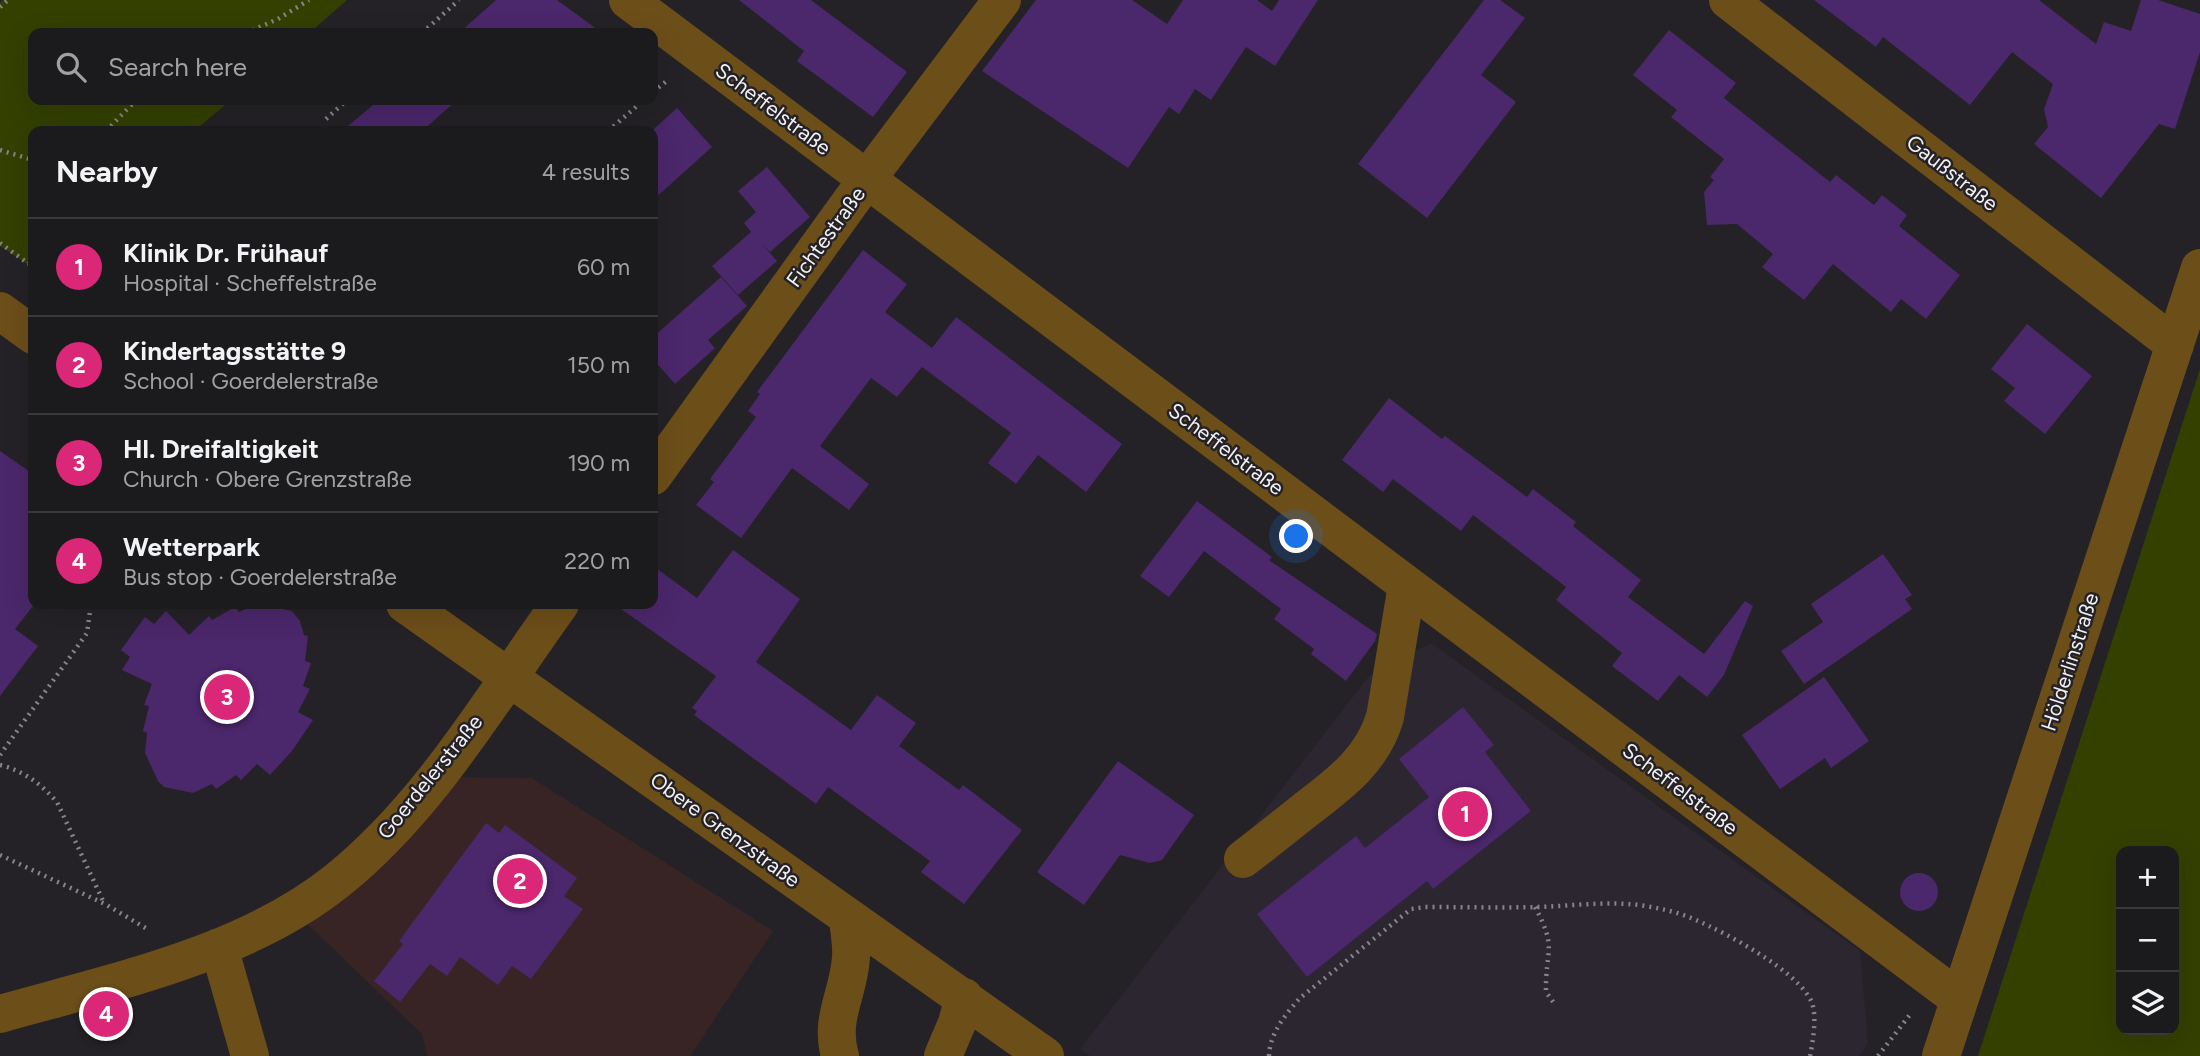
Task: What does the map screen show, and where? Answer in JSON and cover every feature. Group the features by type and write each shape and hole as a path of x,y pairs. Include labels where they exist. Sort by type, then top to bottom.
{"street":[{"name":"Scheffelstraße","path":"628,0 1947,990"},
{"name":"Fichtestraße","path":"658,469 867,179 1002,0"},
{"name":"Gaußstraße","path":"1728,0 2175,345"},
{"name":"Hölderlinstraße","path":"1941,1056 1947,990 2200,268"},
{"path":"0,312 28,332"},
{"path":"1243,859 1343,781 1371,751 1385,717 1407,584"},
{"name":"Obere Grenzstraße","path":"412,609 1045,1056"},
{"path":"507,677 556,609"},
{"name":"Goerdelerstraße","path":"0,1014 161,967 219,947 304,904 338,880 401,820 507,677"},
{"path":"840,1056 836,1041 836,1022 851,958 848,918"},
{"path":"219,947 250,1056"},
{"path":"943,1056 957,1023 964,997"}],"path":[{"path":"0,7 9,0"},
{"path":"257,28 309,0"},
{"path":"428,28 459,0"},
{"path":"111,126 130,105"},
{"path":"326,119 341,105"},
{"path":"614,126 638,105"},
{"path":"0,150 28,158"},
{"path":"0,243 28,263"},
{"path":"0,755 87,632 89,609"},
{"path":"0,765 30,777 57,802 104,905"},
{"path":"0,855 149,930 161,967"},
{"path":"1269,1056 1275,1032 1300,998 1411,909 1607,904 1657,908 1696,919 1749,947 1784,971 1812,1003 1814,1015 1810,1056"},
{"path":"1535,907 1550,942 1546,992 1556,1006"},
{"path":"1878,1056 1947,990"}],"shaded area":[{"path":"1431,643 1860,951 1868,1044 1859,1056 1090,1056 1080,1049 1369,676"},
{"path":"456,777 532,778 773,931 690,1056 427,1056 422,1034 299,916"}],"green space":[{"path":"3,0 347,0 315,28 28,28 28,105 225,105 200,126 28,126 28,265 0,246 0,3"},
{"path":"2200,369 2200,1056 1978,1056"}],"building":[{"path":"496,0 557,0 595,28 465,28"},
{"path":"739,0 811,0 907,72 873,117 797,61 804,51"},
{"path":"1036,0 1132,0 1167,24 1183,0 1257,0 1272,11 1279,0 1318,0 1275,66 1246,47 1211,100 1195,89 1179,114 1169,107 1128,168 982,71"},
{"path":"1484,0 1500,0 1525,18 1481,75 1516,102 1427,218 1358,164"},
{"path":"1814,0 2039,0 2096,44 2104,22 2131,31 2141,0 2158,0 2200,14 2200,52 2175,129 2159,124 2101,198 2034,144 2048,127 2044,109 2053,84 2012,52 1970,105 1883,37 1876,47"},
{"path":"1669,30 1736,83 1724,98 1830,182 1836,175 1874,205 1882,195 1907,215 1899,226 1960,275 1926,319 1901,299 1891,312 1833,264 1804,300 1762,267 1773,254 1737,224 1707,225 1704,192 1714,180 1710,177 1724,159 1671,117 1677,110 1633,75"},
{"path":"373,105 451,105 428,126 348,126"},
{"path":"677,108 712,147 658,196 658,126"},
{"path":"767,167 810,217 770,252 762,244 777,261 738,295 712,266 751,232 744,223 756,212 738,191"},
{"path":"863,250 907,284 885,312 932,348 956,317 1122,444 1086,492 1038,455 1016,484 988,463 1011,433 922,367 897,397 871,378 820,446 869,484 849,510 792,468 741,538 696,505 714,482 710,479 756,417 748,411 760,394 757,392"},
{"path":"721,277 747,306 708,340 715,348 675,384 658,365 658,333"},
{"path":"2027,324 2092,376 2045,434 2004,401 2015,388 1991,369"},
{"path":"1389,398 1442,439 1445,436 1527,497 1533,489 1576,522 1573,526 1641,580 1628,597 1704,654 1745,601 1753,606 1724,675 1707,697 1679,675 1658,701 1612,666 1622,653 1556,600 1566,587 1473,515 1461,531 1393,479 1383,492 1342,460"},
{"path":"0,451 28,471 28,609 31,609 15,629 38,646 0,696"},
{"path":"1197,501 1272,557 1269,560 1377,634 1375,641 1346,681 1311,654 1314,649 1274,619 1281,609 1204,551 1169,597 1140,576"},
{"path":"733,550 800,599 756,662 851,730 877,695 916,723 899,746 959,790 963,785 1022,830 964,904 921,872 930,861 828,787 816,804 694,715 697,711 692,708 716,676 621,609 658,609 658,570 697,598"},
{"path":"1883,554 1912,595 1905,599 1912,609 1804,684 1781,651 1823,622 1811,604"},
{"path":"231,609 239,612 246,609 282,609 292,611 300,621 304,635 308,636 305,661 311,663 303,686 310,689 298,712 313,720 292,751 270,775 257,764 241,780 236,775 216,789 212,784 193,793 164,787 158,781 145,753 147,733 143,731 149,706 144,705 152,684 122,670 130,657 121,650 145,617 154,624 166,611 189,635 209,616 212,620"},
{"path":"1824,677 1869,741 1831,768 1825,758 1780,789 1742,735"},
{"path":"1463,707 1494,745 1485,752 1531,811 1433,889 1427,881 1307,977 1257,914 1356,836 1365,848 1429,797 1399,759"},
{"path":"1118,761 1194,815 1162,860 1150,863 1120,855 1084,905 1037,872"},
{"path":"486,823 499,833 505,825 577,878 564,896 583,909 531,979 512,966 498,985 460,957 447,976 430,964 400,1002 374,981 403,944 399,941"},
{"path":"1919,873 1932,879 1938,892 1932,905 1919,911 1906,905 1900,892 1906,879"}],"place":[{"name":"Hl. Dreifaltigkeit","path":"227,697"},
{"name":"Klinik Dr. Frühauf","path":"1465,814"},
{"name":"Kindertagsstätte 9","path":"520,881"},
{"name":"Wetterpark","path":"106,1014"}]}
